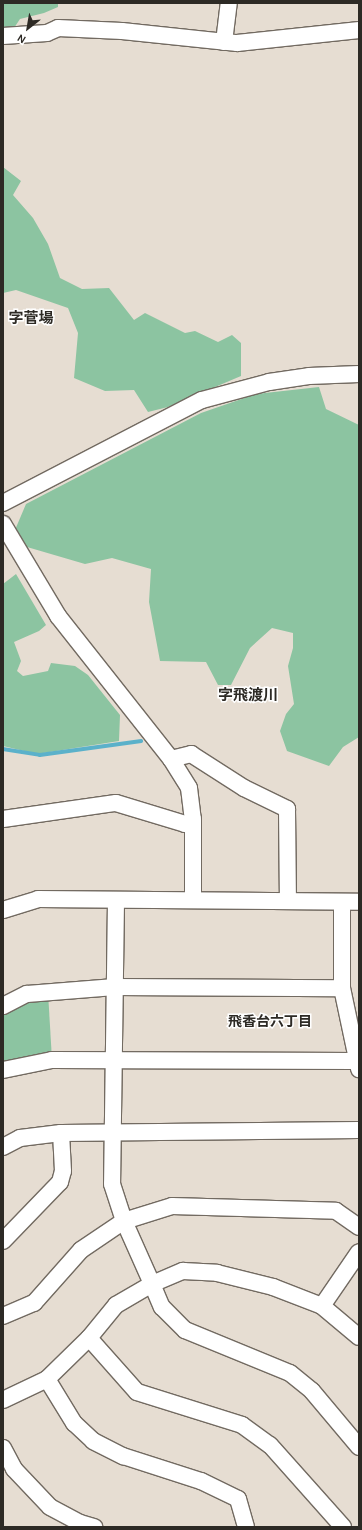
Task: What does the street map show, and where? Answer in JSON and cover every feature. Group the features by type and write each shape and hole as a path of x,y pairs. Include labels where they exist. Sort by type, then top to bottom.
{"street":[{"path":"224,42 229,3"},
{"path":"3,36 47,33 58,28 122,30 237,43 359,30"},
{"path":"3,503 202,400 269,382 309,376 359,374"},
{"path":"3,524 58,616 171,759 189,788 193,824 192,900"},
{"path":"171,759 191,754 244,788 287,809 288,901"},
{"path":"3,819 116,803 185,824 193,824"},
{"path":"3,910 38,899 116,901 192,900 359,902"},
{"path":"116,901 114,1133 112,1184 124,1221 162,1307 185,1330 290,1373 312,1391 359,1447"},
{"path":"3,1070 45,1061 115,1060 357,1065 342,988 342,902"},
{"path":"3,1006 27,994 115,987 342,988"},
{"path":"3,1147 20,1138 61,1133 359,1130"},
{"path":"3,1241 60,1182 63,1171 61,1133"},
{"path":"3,1316 34,1303 81,1250 124,1221 172,1206 336,1211 359,1227"},
{"path":"322,1306 359,1252"},
{"path":"3,1400 47,1379 89,1338 116,1305 152,1284 183,1271 217,1273 273,1286 322,1306 359,1337"},
{"path":"89,1338 137,1392 242,1424 270,1446 342,1527"},
{"path":"47,1379 74,1423 93,1441 123,1456 201,1481 238,1499 246,1527"},
{"path":"3,1448 8,1473 50,1507 80,1523 94,1527"}],"green space":[{"path":"3,3 58,3 58,7 44,13 20,19 14,28 3,30"},
{"path":"3,167 21,181 13,195 33,218 48,244 60,278 82,289 109,288 134,320 145,313 185,333 195,331 218,342 232,335 241,343 241,376 168,407 148,412 134,390 105,391 74,378 78,333 68,308 16,290 3,293"},
{"path":"319,387 326,409 359,425 359,737 343,747 329,766 287,751 280,731 286,714 294,704 288,666 293,648 293,633 272,628 250,648 231,685 218,685 206,662 160,661 149,602 151,569 112,558 85,564 27,547 15,530 26,504 201,413 256,394"},
{"path":"16,574 46,625 39,631 14,642 21,661 17,671 23,676 48,671 51,663 75,666 88,675 120,715 119,741 37,754 3,746 3,584"},
{"path":"48,992 52,1060 3,1070 3,1006"}],"waterway":[{"path":"3,749 40,755 141,741"}],"district":[{"name":"字菅場","path":"31,319"},
{"name":"字飛渡川","path":"248,696"},
{"name":"飛香台六丁目","path":"270,1022"}]}
